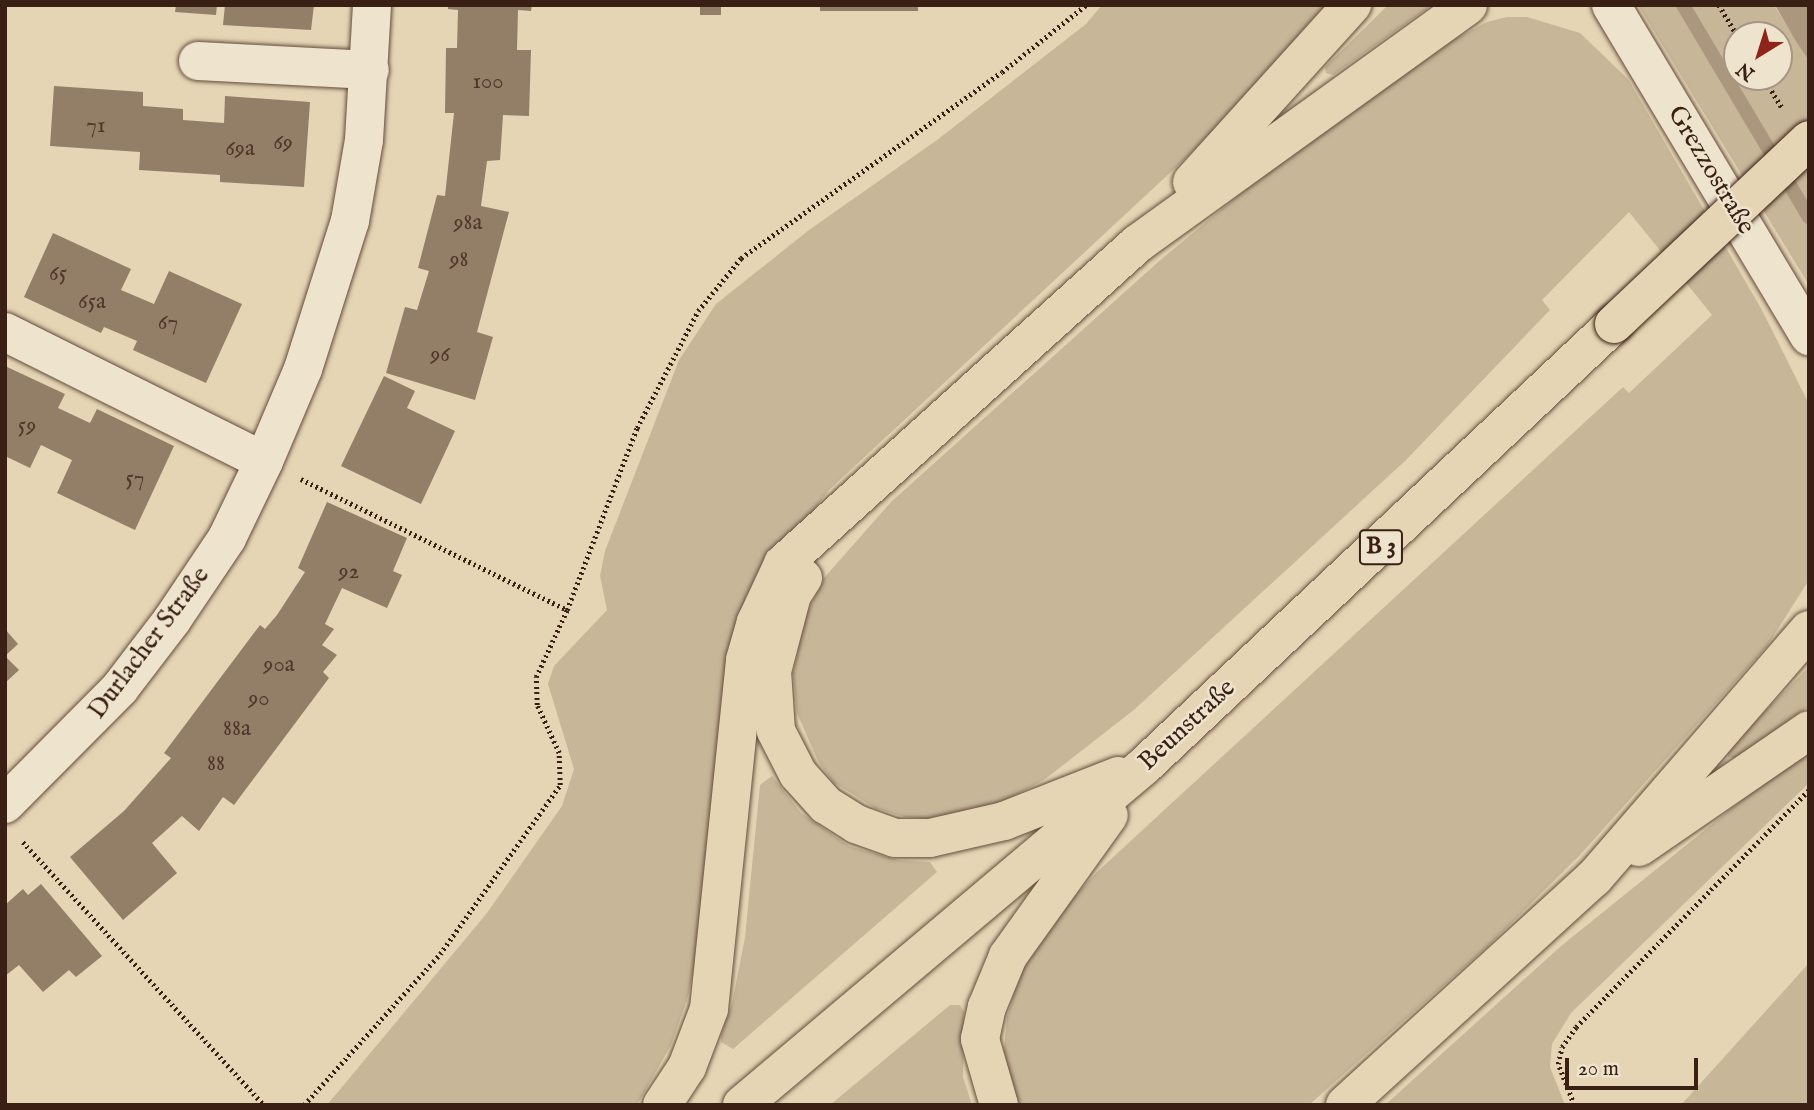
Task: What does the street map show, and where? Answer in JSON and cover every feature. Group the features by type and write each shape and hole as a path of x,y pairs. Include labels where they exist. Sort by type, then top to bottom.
{"main road":[{"path":"1137,244 1352,5"},
{"path":"662,1105 687,1067 709,1009 745,660 756,622 783,564 1137,244 1468,5"},
{"name":"Beunstraße","path":"742,1105 1144,766 1809,140"},
{"path":"852,499 792,596 772,671 776,731 798,774 826,805 856,824 895,838 930,838 1004,821 1144,766"},
{"path":"1345,1105 1594,878 1809,630"},
{"path":"1594,878 1809,730"},
{"path":"999,1105 980,1039 987,1007 1009,956 1144,766"}],"street":[{"name":"Durlacher Straße","path":"5,804 102,707 172,620 227,538 264,461 303,369 350,221 370,70 372,5"},
{"name":"Grezzostraße","path":"1611,5 1809,336"},
{"path":"198,61 370,70"},
{"path":"5,332 264,461"}],"path":[{"path":"304,1105 440,954 560,785 559,753 537,705 536,677 567,610 637,428 698,310 741,258 1002,72 1086,5"},
{"path":"1719,5 1729,21"},
{"path":"264,461 567,610"},
{"path":"1574,1105 1558,1064 1562,1047 1576,1027 1809,790"},
{"path":"20,839 264,1105"}],"shaded area":[{"path":"1102,5 1331,5 1309,34 1187,157 829,490 789,542 687,1000 671,1045 637,1105 327,1105 487,913 562,806 574,769 548,684 554,666 607,610 600,576 605,551 679,360 716,304 809,230 937,140 1086,24"},
{"path":"1388,5 1432,5 1333,75 1326,73 1325,67"},
{"path":"1638,5 1774,5 1784,21 1723,21 1723,91 1793,91 1793,35 1809,61 1809,285"},
{"path":"1775,5 1809,5 1809,61 1793,36 1793,21 1784,21"},
{"path":"1507,17 1527,17 1580,33 1628,79 1762,310 1809,404 1807,583 1767,646 1580,855 1490,944 1309,1105 1020,1105 1003,1062 1007,1017 1019,976 1058,914 1097,872 1623,387 1629,393 1712,315 1629,212 1542,300 1550,310 1406,460 1135,709 1044,780 999,804 928,819 905,817 875,808 833,782 818,761 797,713 793,673 807,613 824,578 891,502 1158,262 1281,160 1442,46 1487,22"},
{"path":"1809,667 1809,706 1736,758 1728,757 1727,749"},
{"path":"1809,746 1809,783 1571,1013 1552,1044 1550,1067 1565,1105 1385,1105 1561,946"},
{"path":"772,776 801,813 849,846 897,860 930,862 937,872 733,1049 721,1042 721,1035 732,1004 745,937 760,785"},
{"path":"1809,963 1809,1105 1681,1105"},
{"path":"950,1005 960,1005 964,1012 963,1077 972,1105 830,1105"}],"building":[{"path":"176,5 217,5 216,15 175,12"},
{"path":"225,5 314,5 311,30 223,25"},
{"path":"448,5 532,5 531,11 518,10 517,50 531,50 529,116 503,115 500,160 487,161 481,206 509,212 477,332 493,337 475,400 386,373 405,307 417,310 429,271 418,268 437,195 445,196 454,113 445,113 446,48 457,48 458,10 448,9"},
{"path":"700,5 721,5 721,15 700,15"},
{"path":"820,5 918,5 918,11 820,11"},
{"path":"54,86 143,92 143,106 183,109 183,120 224,123 225,96 310,102 304,187 220,182 220,175 139,170 140,152 50,146"},
{"path":"53,233 131,269 121,290 154,304 169,271 242,304 206,383 133,350 137,341 104,327 101,333 24,297"},
{"path":"5,366 65,394 58,408 90,423 97,409 174,446 135,530 57,493 72,460 41,445 30,468 5,456"},
{"path":"384,376 415,391 407,408 455,431 421,504 341,466"},
{"path":"327,502 407,538 393,571 402,575 387,608 342,588 325,624 334,629 322,645 337,655 323,672 329,678 234,805 223,797 199,831 182,816 152,843 177,873 123,920 70,857 124,811 171,758 164,753 260,625 265,629 277,615 305,572 298,568"},
{"path":"5,629 18,644 5,656"},
{"path":"5,656 19,670 5,683"},
{"path":"41,884 102,956 76,977 69,970 43,992 19,965 5,976 5,905 23,889 28,895"}],"waterway":[{"path":"1683,5 1809,217"}]}
